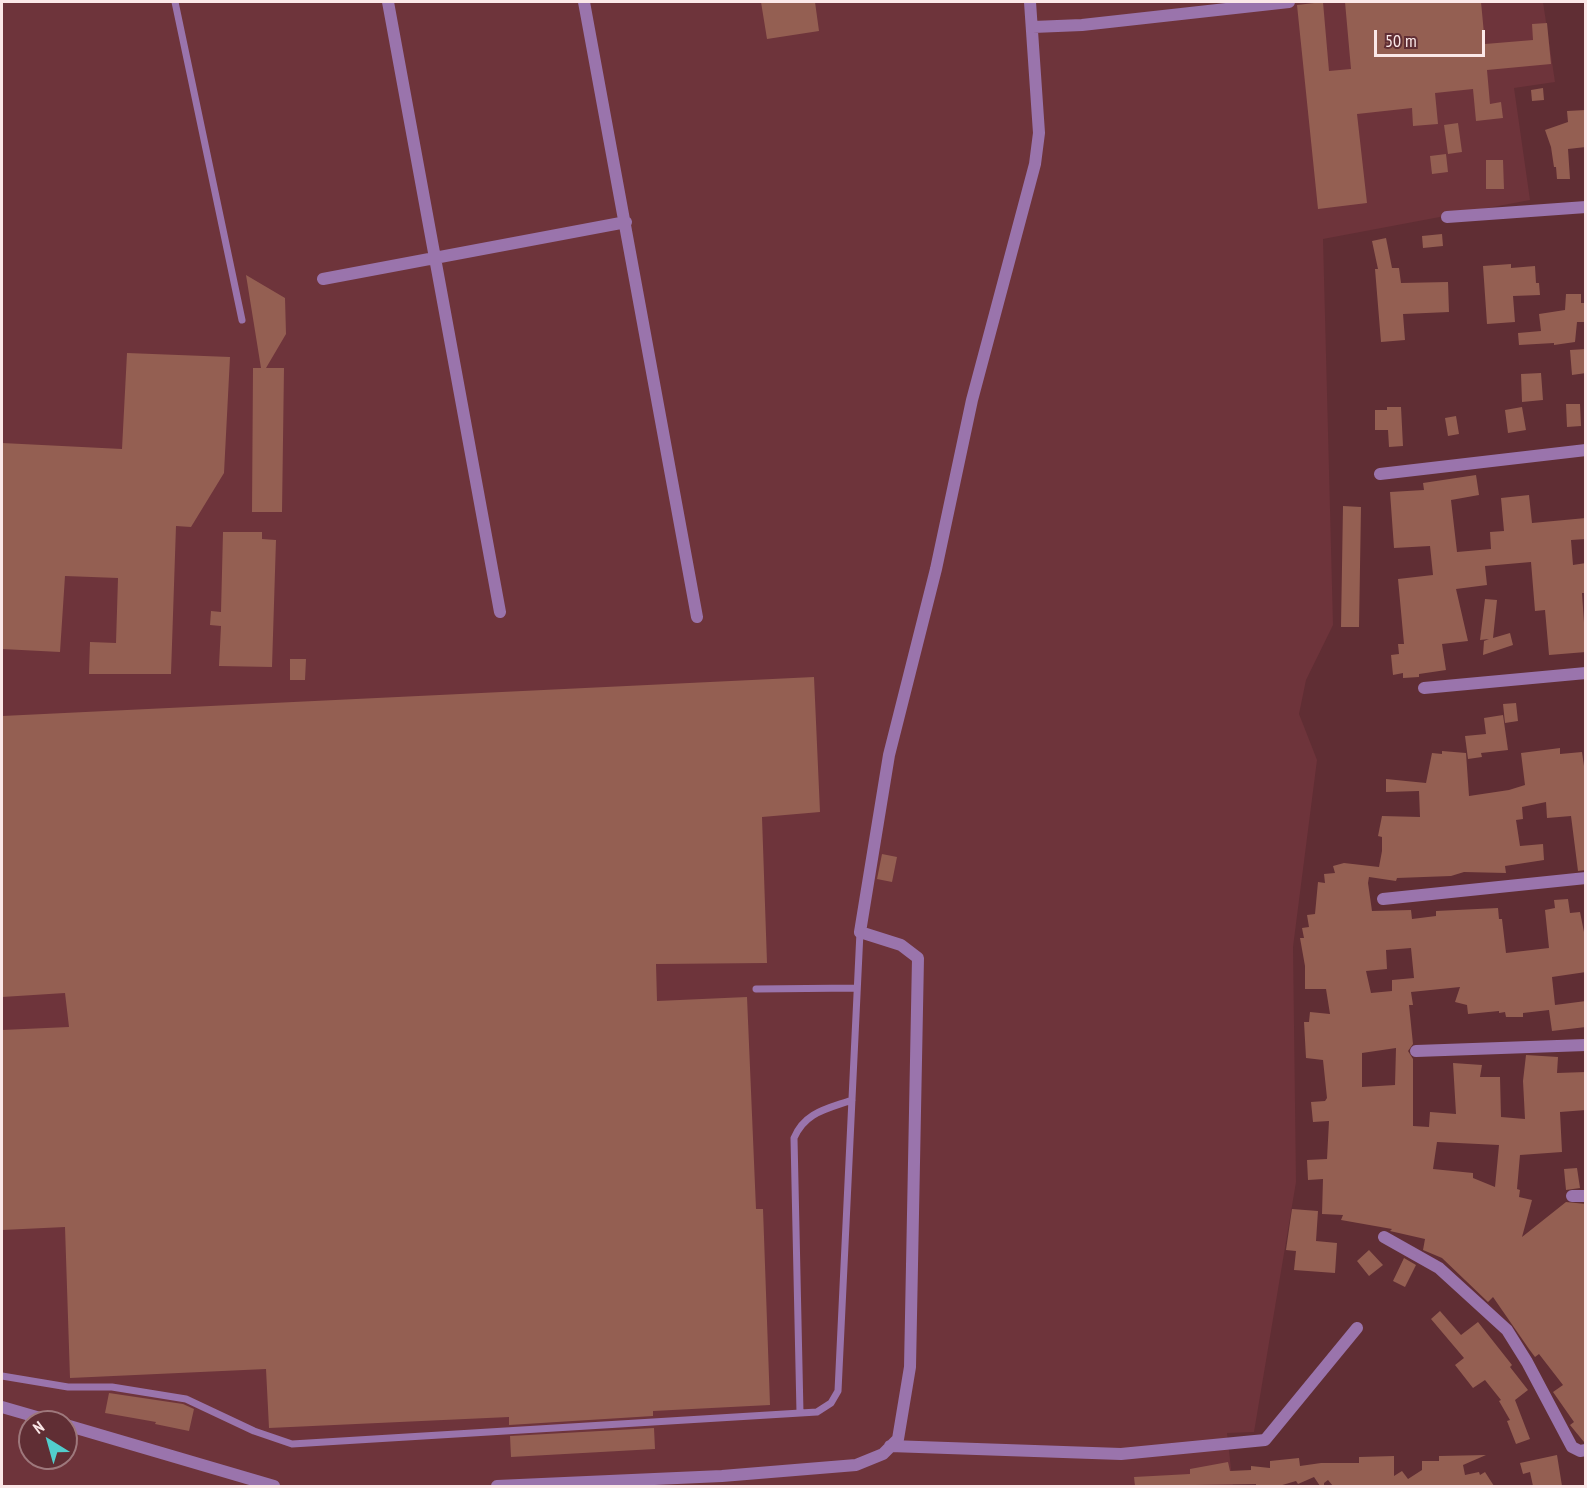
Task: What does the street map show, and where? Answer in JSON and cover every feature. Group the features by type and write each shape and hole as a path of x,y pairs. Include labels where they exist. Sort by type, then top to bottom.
{"street":[{"path":"388,2 500,612"},
{"path":"584,2 697,617"},
{"path":"497,1486 722,1476 856,1465 883,1454 898,1438 910,1367 918,958 901,945 860,932 889,755 936,569 972,400 1035,164 1039,133 1033,27 1029,2"},
{"path":"1033,27 1082,25 1289,2"},
{"path":"1447,217 1586,207"},
{"path":"323,279 436,260 626,222"},
{"path":"1380,474 1586,450"},
{"path":"1424,688 1586,673"},
{"path":"1383,900 1586,878"},
{"path":"1416,1051 1586,1045"},
{"path":"1572,1196 1586,1196"},
{"path":"1384,1237 1439,1268 1507,1330 1527,1362 1572,1447 1580,1451 1586,1450"},
{"path":"890,1446 1121,1454 1265,1440 1357,1328"},
{"path":"2,1407 18,1412"},
{"path":"78,1429 274,1486"}],"lane":[{"path":"175,2 242,320"},
{"path":"2,1376 68,1387 112,1387 186,1399 255,1431 292,1444 817,1412 831,1402 838,1391 860,932"},
{"path":"756,988 857,988"},
{"path":"800,1413 794,1138 800,1125 809,1115 852,1100"}],"shaded area":[{"path":"2,2 1543,2 1555,82 1514,88 1530,200 1323,239 1333,625 1306,680 1299,714 1317,760 1293,947 1296,1182 1254,1432 1227,1433 1233,1486 2,1486"}],"building":[{"path":"761,2 815,2 819,31 767,39"},
{"path":"1323,2 1329,71 1351,69 1345,2 1481,2 1485,44 1533,40 1532,24 1547,23 1551,64 1487,70 1490,104 1501,102 1503,118 1476,121 1473,89 1435,93 1438,124 1413,126 1412,108 1357,114 1367,203 1318,209 1297,5"},
{"path":"1543,88 1544,100 1532,101 1531,90"},
{"path":"1586,110 1586,147 1568,149 1570,179 1557,179 1556,167 1554,167 1551,147 1545,130 1568,122 1567,111"},
{"path":"1458,123 1462,152 1448,154 1444,125"},
{"path":"1446,154 1448,172 1432,174 1430,156"},
{"path":"1486,160 1503,160 1504,189 1486,189"},
{"path":"1442,234 1443,246 1423,248 1422,236"},
{"path":"1386,238 1392,268 1399,268 1401,283 1448,282 1449,312 1403,314 1405,340 1381,342 1375,269 1378,269 1372,241"},
{"path":"1511,264 1511,268 1535,266 1536,283 1539,283 1540,295 1513,296 1515,322 1487,324 1483,266"},
{"path":"246,275 285,298 286,334 266,368 284,368 282,512 252,512 253,368 261,368"},
{"path":"1566,294 1581,294 1581,303 1586,303 1586,322 1577,322 1575,342 1554,345 1554,343 1519,345 1518,333 1541,331 1539,314 1565,310"},
{"path":"1586,349 1586,373 1572,375 1570,350"},
{"path":"127,353 230,357 224,473 191,527 176,526 171,674 89,674 90,642 116,643 118,578 65,576 60,652 2,649 2,443 122,449"},
{"path":"1541,373 1543,400 1522,402 1521,374"},
{"path":"1566,404 1580,404 1581,426 1567,427"},
{"path":"1387,407 1401,407 1403,446 1389,447 1388,430 1375,430 1375,410 1387,410"},
{"path":"1522,407 1526,430 1508,433 1505,410"},
{"path":"1456,416 1459,434 1448,436 1445,418"},
{"path":"1476,475 1479,495 1451,500 1457,552 1491,549 1490,532 1504,531 1501,498 1529,495 1532,523 1586,518 1586,539 1571,540 1573,565 1586,563 1586,593 1582,593 1586,652 1549,655 1545,610 1535,611 1531,562 1485,566 1487,585 1456,589 1468,641 1442,644 1446,670 1419,674 1419,677 1403,678 1403,673 1393,675 1391,655 1399,654 1398,644 1404,644 1398,579 1433,575 1430,546 1394,548 1390,492 1424,490 1423,483"},
{"path":"1343,506 1361,507 1359,627 1341,627"},
{"path":"223,532 262,532 262,539 276,540 272,667 219,666 221,626 210,625 211,611 221,612"},
{"path":"1485,599 1497,600 1493,638 1510,633 1513,645 1483,655 1484,641 1489,639 1480,640"},
{"path":"290,659 306,659 305,680 290,680"},
{"path":"814,677 820,812 762,817 767,963 656,964 657,1001 747,997 756,1209 763,1209 770,1405 653,1411 653,1416 509,1425 509,1417 269,1428 266,1369 70,1378 65,1227 2,1230 2,1030 69,1027 65,993 2,997 2,716"},
{"path":"1516,703 1518,721 1505,723 1503,704"},
{"path":"1503,715 1508,750 1481,753 1482,757 1468,759 1465,736 1486,734 1484,718"},
{"path":"1560,748 1560,754 1582,752 1586,780 1586,870 1578,871 1571,816 1547,818 1546,802 1522,807 1523,819 1516,820 1520,846 1543,844 1544,860 1505,866 1506,873 1464,872 1451,876 1397,878 1396,881 1369,877 1368,883 1372,911 1411,910 1412,919 1436,916 1436,911 1498,908 1499,919 1502,919 1506,953 1549,948 1545,910 1555,908 1554,900 1568,899 1570,913 1580,912 1586,942 1586,972 1552,977 1555,1005 1586,1001 1586,1027 1552,1031 1549,1010 1523,1013 1523,1017 1506,1017 1505,1012 1499,1013 1499,1011 1468,1014 1467,1005 1455,1002 1460,987 1411,992 1413,1005 1409,1005 1413,1044 1408,1051 1413,1059 1413,1126 1429,1127 1430,1112 1456,1114 1453,1063 1482,1065 1480,1077 1500,1077 1501,1117 1525,1119 1523,1081 1526,1055 1558,1057 1557,1073 1586,1072 1586,1110 1560,1112 1562,1152 1520,1155 1517,1189 1520,1190 1519,1197 1532,1200 1522,1237 1566,1202 1586,1204 1584,1442 1570,1425 1574,1422 1553,1392 1563,1385 1539,1354 1535,1357 1493,1297 1488,1302 1442,1258 1423,1250 1425,1239 1390,1231 1392,1229 1341,1220 1343,1215 1322,1214 1323,1179 1308,1180 1307,1160 1327,1159 1329,1121 1313,1122 1311,1102 1325,1101 1327,1098 1323,1060 1306,1058 1304,1022 1309,1022 1310,1012 1330,1014 1326,989 1305,989 1305,966 1300,938 1304,938 1302,928 1309,927 1307,915 1315,914 1318,882 1325,883 1324,874 1335,873 1333,866 1344,863 1379,867 1382,837 1378,836 1382,816 1420,817 1419,791 1386,792 1386,779 1426,783 1432,753 1442,754 1442,751 1466,753 1469,796 1509,790 1525,785 1521,753","holes":["1411,948 1414,978 1392,980 1392,991 1371,993 1366,971 1387,969 1386,950","1396,1048 1395,1085 1362,1087 1362,1053","1437,1142 1499,1145 1495,1187 1473,1178 1473,1173 1433,1169"]},
{"path":"882,854 897,857 892,882 877,879"},
{"path":"1577,1168 1580,1188 1566,1190 1564,1169"},
{"path":"1292,1209 1318,1211 1316,1241 1337,1243 1335,1273 1294,1270 1296,1251 1286,1250"},
{"path":"1369,1250 1383,1265 1369,1276 1357,1261"},
{"path":"1404,1258 1416,1265 1405,1287 1393,1281"},
{"path":"1440,1311 1461,1335 1478,1322 1512,1365 1510,1367 1528,1390 1515,1400 1530,1439 1516,1444 1507,1421 1510,1420 1499,1401 1501,1400 1485,1380 1473,1388 1455,1365 1464,1358 1431,1319"},
{"path":"109,1393 183,1404 194,1409 189,1431 155,1424 156,1422 105,1413"},
{"path":"654,1428 655,1449 511,1457 510,1436"},
{"path":"1486,1455 1463,1465 1465,1475 1479,1472 1480,1475 1485,1472 1494,1486 1333,1486 1328,1480 1324,1486 1320,1486 1314,1477 1298,1484 1296,1481 1279,1486 1256,1486 1256,1484 1135,1486 1134,1477 1190,1474 1190,1469 1228,1462 1230,1471 1251,1470 1251,1466 1270,1468 1270,1461 1299,1458 1300,1466 1321,1463 1359,1463 1359,1457 1394,1456 1394,1476 1402,1471 1408,1479 1422,1470 1422,1461 1439,1461 1439,1456"},
{"path":"1557,1455 1562,1486 1533,1486 1530,1472 1523,1474 1520,1463"}]}
